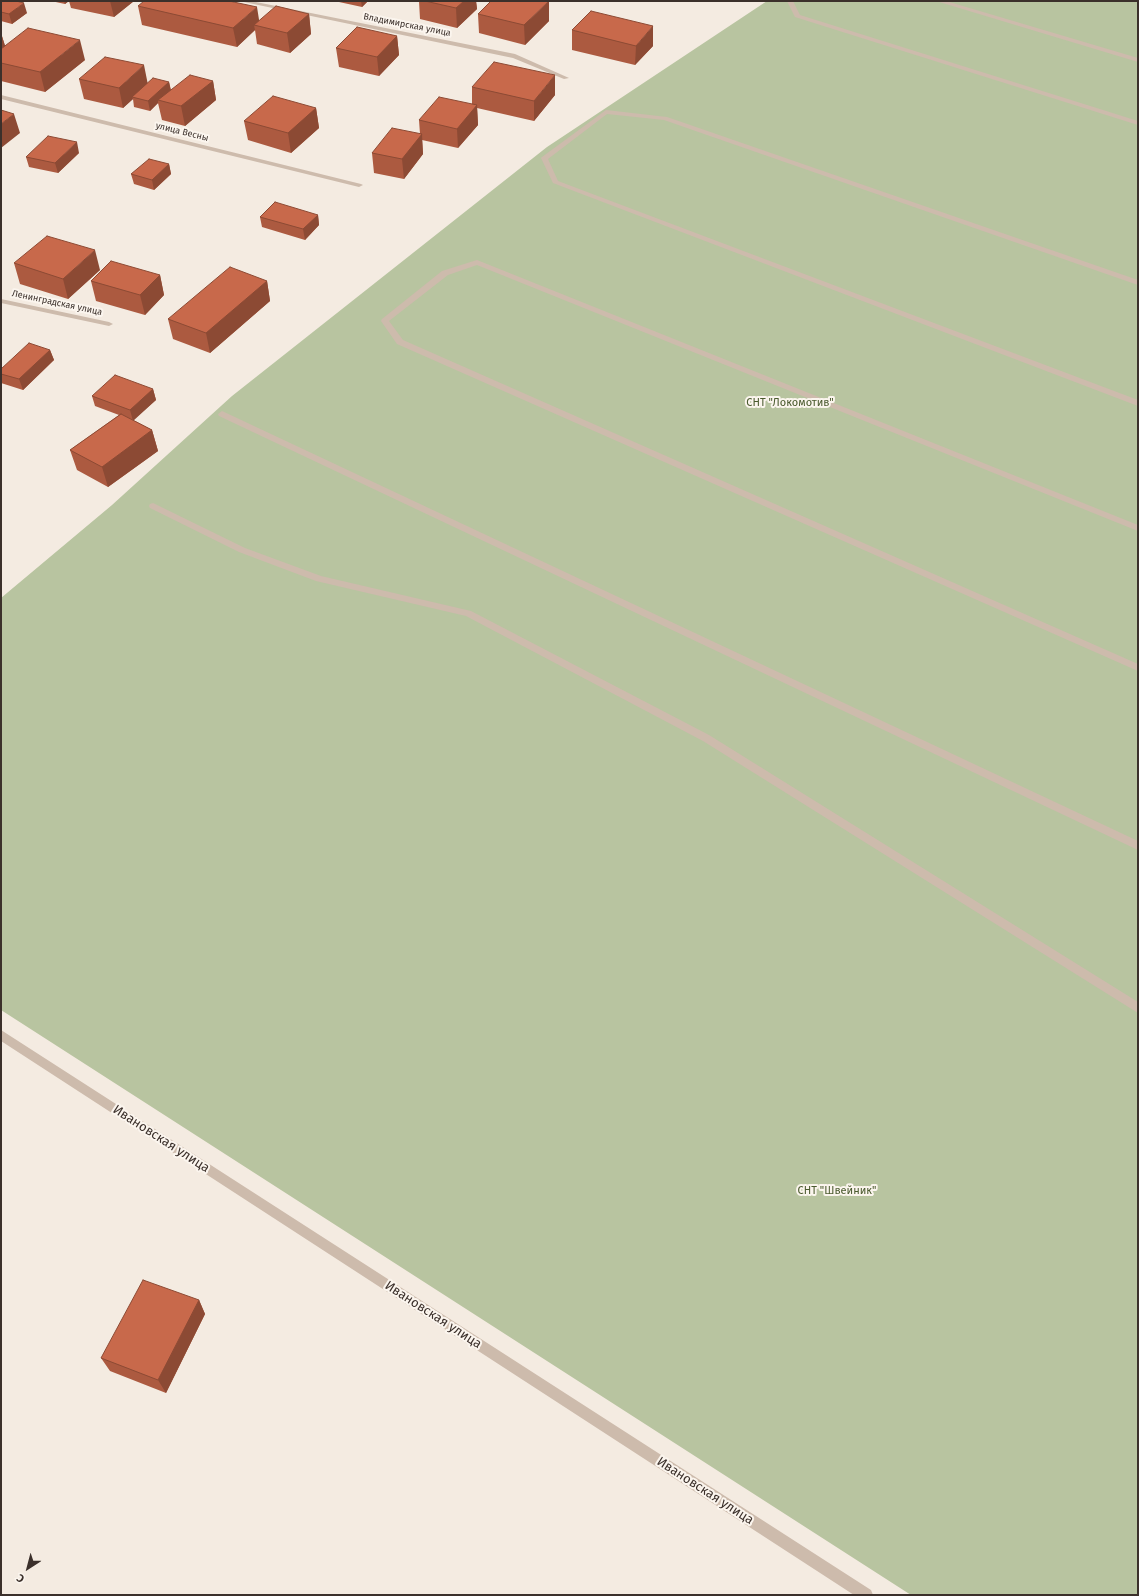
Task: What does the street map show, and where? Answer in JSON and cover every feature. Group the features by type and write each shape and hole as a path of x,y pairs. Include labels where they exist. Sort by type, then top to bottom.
{"street":[{"name":"Владимирская улица","path":"242,1 516,56 566,78"},
{"path":"790,1 797,16 1138,122"},
{"path":"939,1 1138,60"},
{"name":"улица Весны","path":"1,97 359,186"},
{"path":"1138,283 665,118 606,112 544,158 555,182 1138,403"},
{"path":"1138,528 477,262 445,273 385,321 400,342 1138,668"},
{"name":"Ленинградская улица","path":"1,301 109,324"},
{"path":"222,414 1138,846"},
{"path":"153,506 242,550 319,579 468,613 706,738 1032,940 1138,1008"},
{"name":"Ивановская улица","path":"1,1035 866,1595"}],"green space":[{"path":"767,1 1138,1 1138,1595 911,1595 1,1010 1,598 112,505 232,396 547,147"}],"building":[{"path":"1,1 16,1 24,3 9,14 1,12"},
{"path":"144,1 229,1 257,7 233,28 138,6"},
{"path":"425,1 464,1 456,8"},
{"path":"491,1 549,1 524,25 478,14"},
{"path":"276,6 309,14 287,33 254,25"},
{"path":"591,11 653,26 636,46 572,30"},
{"path":"357,27 397,36 377,57 336,48"},
{"path":"28,28 80,40 40,72 1,63 1,49"},
{"path":"105,57 144,65 119,88 79,79"},
{"path":"494,62 555,75 534,101 472,87"},
{"path":"190,75 213,81 181,106 158,100"},
{"path":"153,78 169,82 148,101 132,97"},
{"path":"273,96 316,108 288,133 244,121"},
{"path":"439,97 477,105 457,129 419,120"},
{"path":"1,110 14,114 1,124"},
{"path":"392,128 422,134 402,159 372,153"},
{"path":"48,136 77,142 55,163 26,157"},
{"path":"149,159 169,164 152,180 131,174"},
{"path":"275,202 318,215 303,229 260,217"},
{"path":"47,236 95,250 63,279 14,263"},
{"path":"111,261 160,275 140,295 91,281"},
{"path":"230,267 267,281 206,333 168,319"},
{"path":"29,343 50,350 19,379 1,374 1,369"},
{"path":"115,375 153,389 130,410 92,396"},
{"path":"121,414 152,430 102,467 70,450"},
{"path":"143,1280 199,1300 158,1380 101,1358"}],"park label":[{"name":"СНТ \"Локомотив\"","path":"790,403"},
{"name":"СНТ \"Швейник\"","path":"837,1191"}]}
